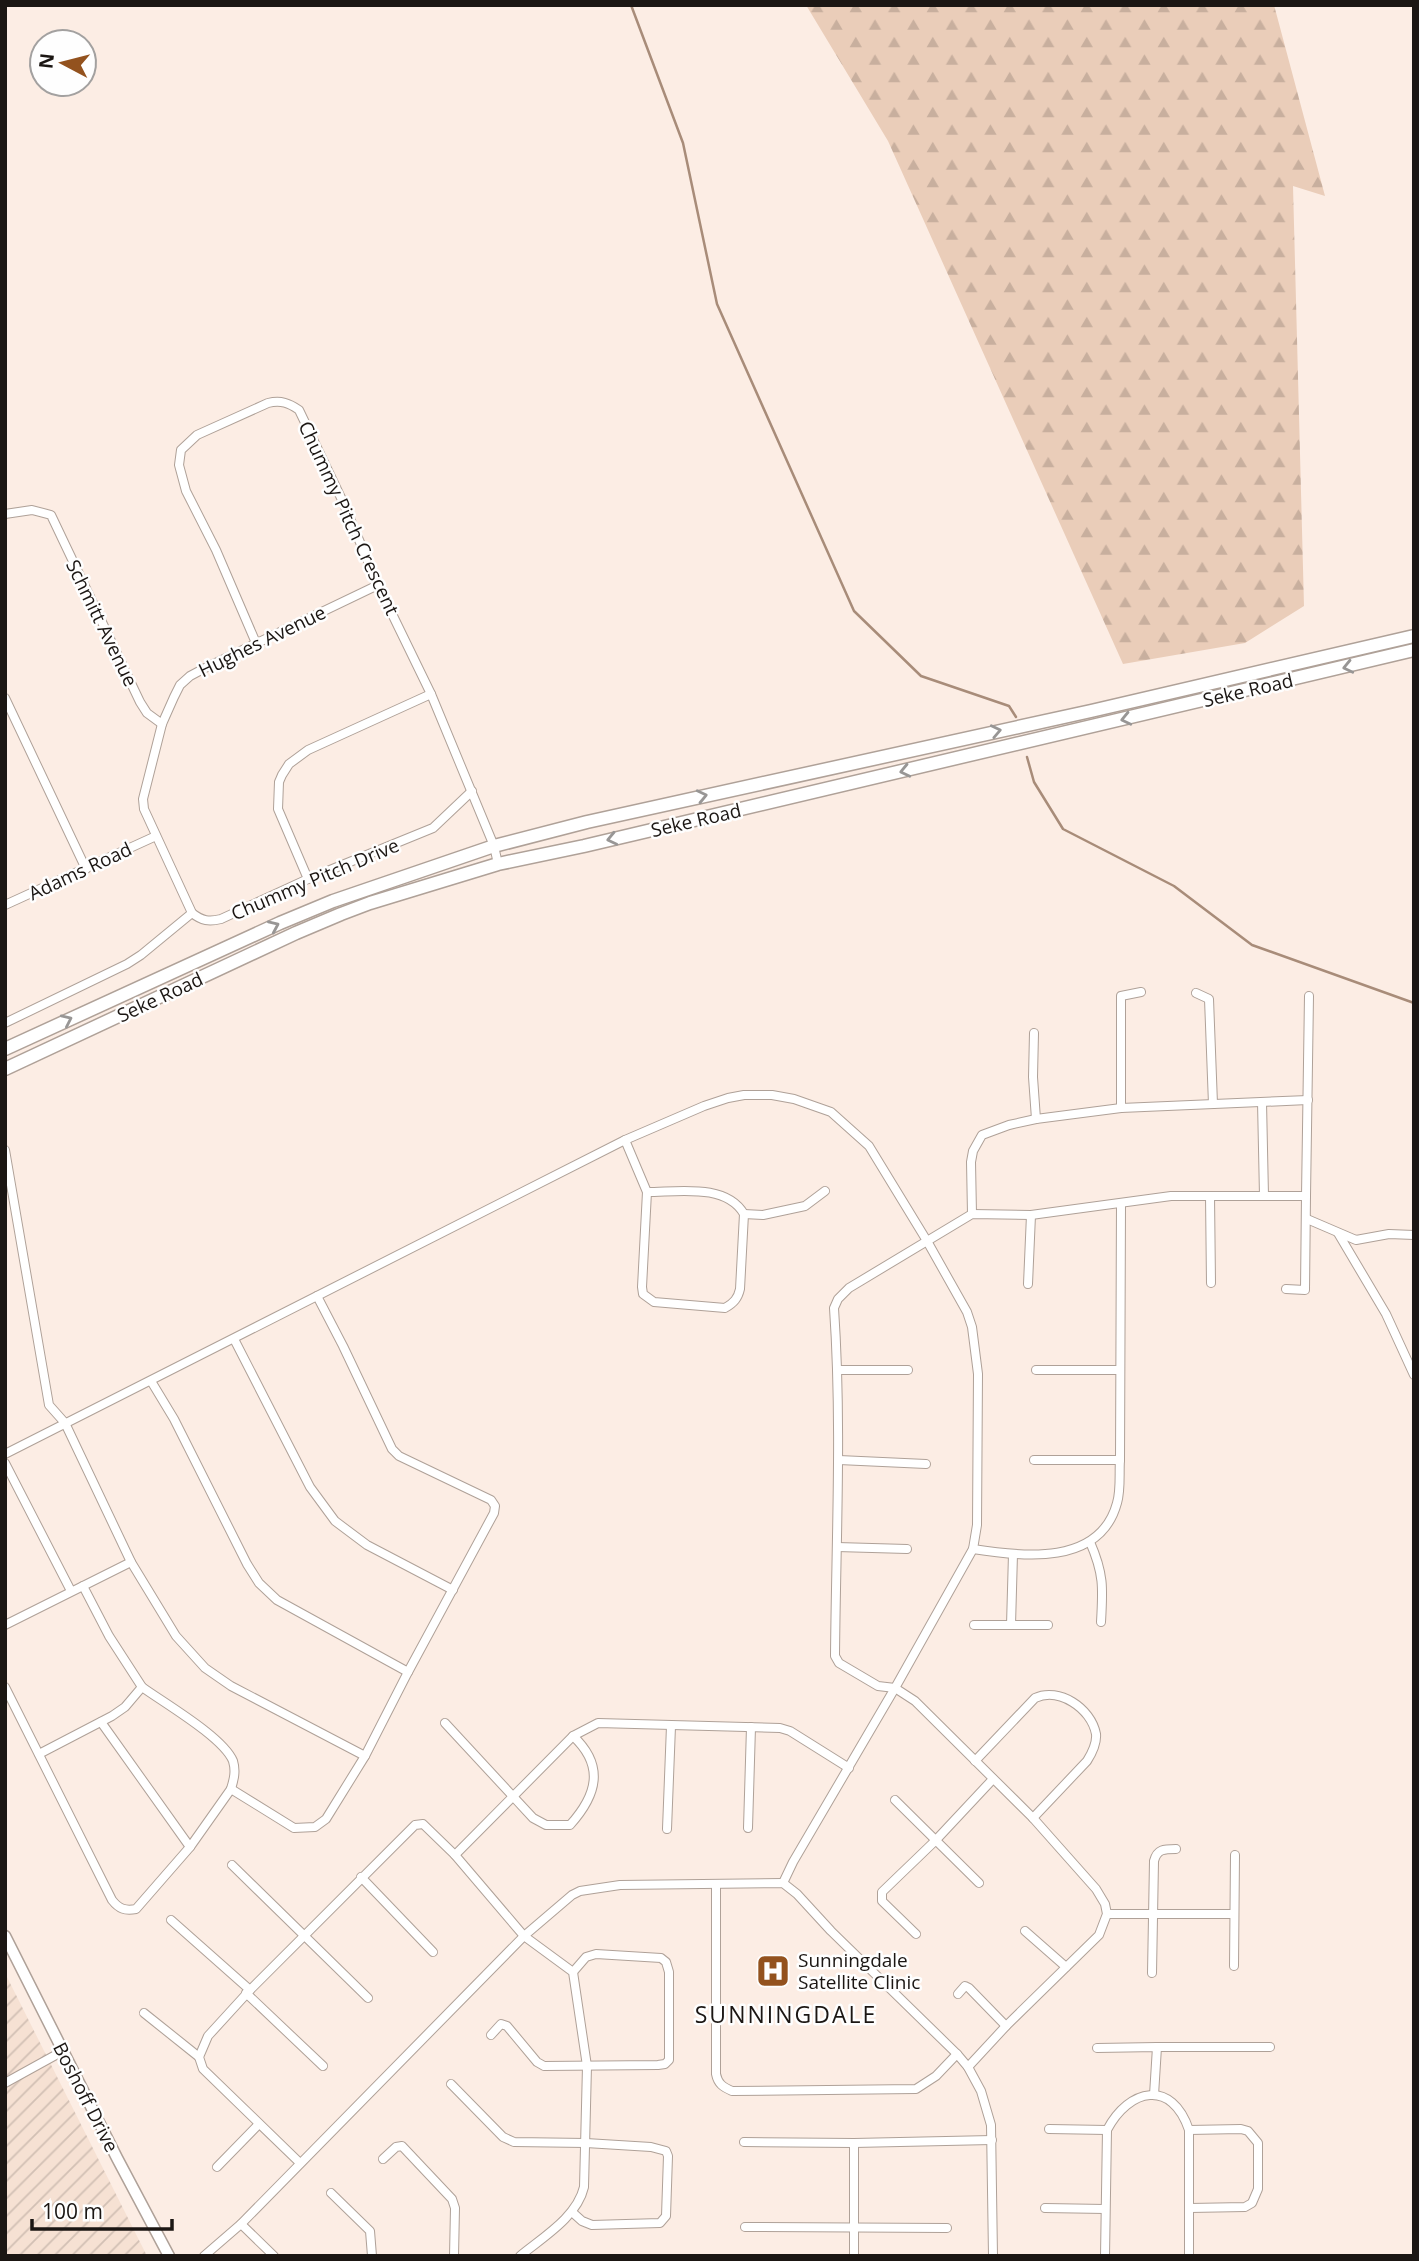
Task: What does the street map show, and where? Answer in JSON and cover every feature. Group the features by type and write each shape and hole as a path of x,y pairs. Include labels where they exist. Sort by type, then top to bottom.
{"main road":[{"name":"Seke Road","path":"5,1049 333,901 494,846 587,822 1091,711 1414,636"},
{"name":"Seke Road","path":"5,1069 296,933 370,903 498,864 1414,650"},
{"path":"1388,657 1414,663"},
{"name":"Boshoff Drive","path":"5,1936 169,2256"}],"street":[{"name":"Chummy Pitch Crescent","path":"256,643 216,550 186,491 179,465 181,450 208,429 268,403 283,402 299,410 343,502 378,585 431,694 494,846 498,864"},
{"name":"Schmitt Avenue","path":"5,514 32,510 51,515 140,702 148,713 162,724"},
{"name":"Hughes Avenue","path":"192,914 144,809 143,799 162,724 180,685 190,676 378,585"},
{"path":"308,879 278,809 278,790 282,775 289,764 308,750 431,694"},
{"path":"5,698 86,869"},
{"name":"Chummy Pitch Drive","path":"192,914 211,922 220,919 308,879 433,828 472,791"},
{"name":"Adams Road","path":"5,905 156,836"},
{"path":"5,1023 127,964 192,914"},
{"path":"1121,1108 1121,996 1141,992"},
{"path":"1196,993 1209,999 1213,1104"},
{"path":"1286,1289 1305,1290 1309,996"},
{"path":"1034,1033 1032,1077 1036,1119"},
{"path":"5,1454 625,1140 704,1105 744,1095 772,1095 794,1099 831,1112 869,1146 967,1312 976,1343 978,1374 974,1549 783,1883"},
{"path":"972,1214 971,1163 976,1145 982,1135 1009,1125 1121,1108 1308,1100"},
{"path":"1262,1102 1264,1196"},
{"path":"625,1140 647,1192 642,1287 647,1299 654,1302 725,1308 732,1304 740,1289 744,1214 739,1206 717,1193 647,1192"},
{"path":"5,1150 49,1405 65,1423 131,1562 176,1636 205,1668 276,1711 365,1756"},
{"path":"744,1214 763,1215 805,1206 825,1191"},
{"path":"968,2067 1098,1935 1107,1914 1105,1903 1096,1889 1033,1818 915,1701 895,1688 878,1686 839,1663 835,1657 839,1370 834,1308 838,1299 849,1288 972,1214 1031,1215 1171,1196 1306,1196"},
{"path":"1210,1196 1211,1283"},
{"path":"974,1549 1013,1554 1066,1552 1090,1542 1107,1524 1118,1501 1121,1204"},
{"path":"1028,1284 1031,1215"},
{"path":"1307,1219 1356,1240 1389,1234 1412,1234"},
{"path":"1338,1233 1386,1314 1414,1375"},
{"path":"231,1789 295,1828 315,1828 326,1819 365,1756 494,1513 495,1506 491,1500 399,1456 392,1449 317,1296"},
{"path":"234,1339 310,1487 335,1521 368,1545 453,1590"},
{"path":"839,1370 908,1370"},
{"path":"1036,1370 1120,1370"},
{"path":"151,1381 174,1419 259,1583 277,1600 408,1672"},
{"path":"839,1460 926,1464"},
{"path":"1034,1461 1120,1460"},
{"path":"5,1462 71,1591"},
{"path":"1090,1542 1104,1583 1101,1622"},
{"path":"837,1547 907,1549"},
{"path":"1012,1625 1013,1554"},
{"path":"6,1621 131,1562"},
{"path":"5,1687 112,1900 117,1907 136,1909 190,1847 231,1789 235,1776 232,1758 206,1732 142,1687 109,1636 83,1586"},
{"path":"974,1625 1048,1625"},
{"path":"39,1754 125,1707 142,1687"},
{"path":"975,1761 1035,1698 1044,1695 1058,1696 1077,1705 1092,1723 1096,1734 1093,1750 1087,1761 1033,1818"},
{"path":"101,1722 190,1847"},
{"path":"445,1723 514,1796 546,1825 570,1825 586,1806 593,1788 587,1750 573,1736"},
{"path":"455,1855 573,1736 598,1723 766,1726 790,1731 849,1768"},
{"path":"667,1829 670,1726"},
{"path":"748,1828 751,1727"},
{"path":"916,1934 883,1901 881,1892 935,1841 993,1779"},
{"path":"895,1800 979,1883"},
{"path":"300,2163 203,2069 200,2057 208,2036 361,1877 418,1824 429,1828 524,1936 573,1972 587,2066 584,2188 580,2202 572,2212 520,2256"},
{"path":"1152,1973 1155,1856 1163,1849 1176,1849"},
{"path":"1234,1966 1235,1855"},
{"path":"232,1865 368,1998"},
{"path":"361,1877 433,1952"},
{"path":"204,2256 241,2224 524,1936 572,1895 580,1891 620,1885 783,1883 968,2067 984,2102 991,2126 993,2256"},
{"path":"716,1885 716,2074 722,2085 732,2091 916,2090 936,2076 957,2054"},
{"path":"1107,1914 1234,1914"},
{"path":"172,1920 323,2066"},
{"path":"1025,1931 1066,1967"},
{"path":"491,2035 501,2024 508,2026 537,2062 544,2066 665,2064 668,2060 669,1972 666,1962 661,1958 596,1954 586,1957 573,1972"},
{"path":"958,1994 965,1986 969,1988 1006,2026"},
{"path":"144,2014 200,2057"},
{"path":"1154,2095 1157,2047"},
{"path":"1097,2048 1270,2047"},
{"path":"5,2084 63,2051"},
{"path":"451,2084 508,2140 526,2143 651,2147 666,2151 666,2216 660,2223 592,2225 572,2212"},
{"path":"1105,2256 1107,2130 1122,2108 1142,2097 1154,2095 1166,2097 1174,2103 1185,2116 1189,2130 1189,2256"},
{"path":"217,2167 259,2124"},
{"path":"1049,2129 1107,2130"},
{"path":"1189,2130 1248,2131 1258,2143 1259,2180 1256,2196 1245,2207 1190,2208"},
{"path":"744,2142 992,2140"},
{"path":"854,2143 854,2256"},
{"path":"383,2159 396,2147 402,2146 452,2199 455,2208 454,2256"},
{"path":"331,2193 370,2231 372,2256"},
{"path":"1045,2208 1105,2209"},
{"path":"241,2224 274,2256"},
{"path":"745,2227 947,2228"}],"shaded area":[{"path":"5,1973 147,2256 5,2256"}],"green space":[{"path":"806,5 1274,5 1325,196 1293,186 1304,606 1245,643 1123,664 888,141"}],"waterway":[{"path":"631,5 683,143 717,304 854,611 921,676 1009,706 1016,717"},
{"path":"1027,757 1034,782 1063,829 1174,886 1252,945 1414,1003"}],"place":[{"name":"Sunningdale Satellite Clinic","path":"773,1971"}],"district":[{"name":"SUNNINGDALE","path":"786,2015"}]}
